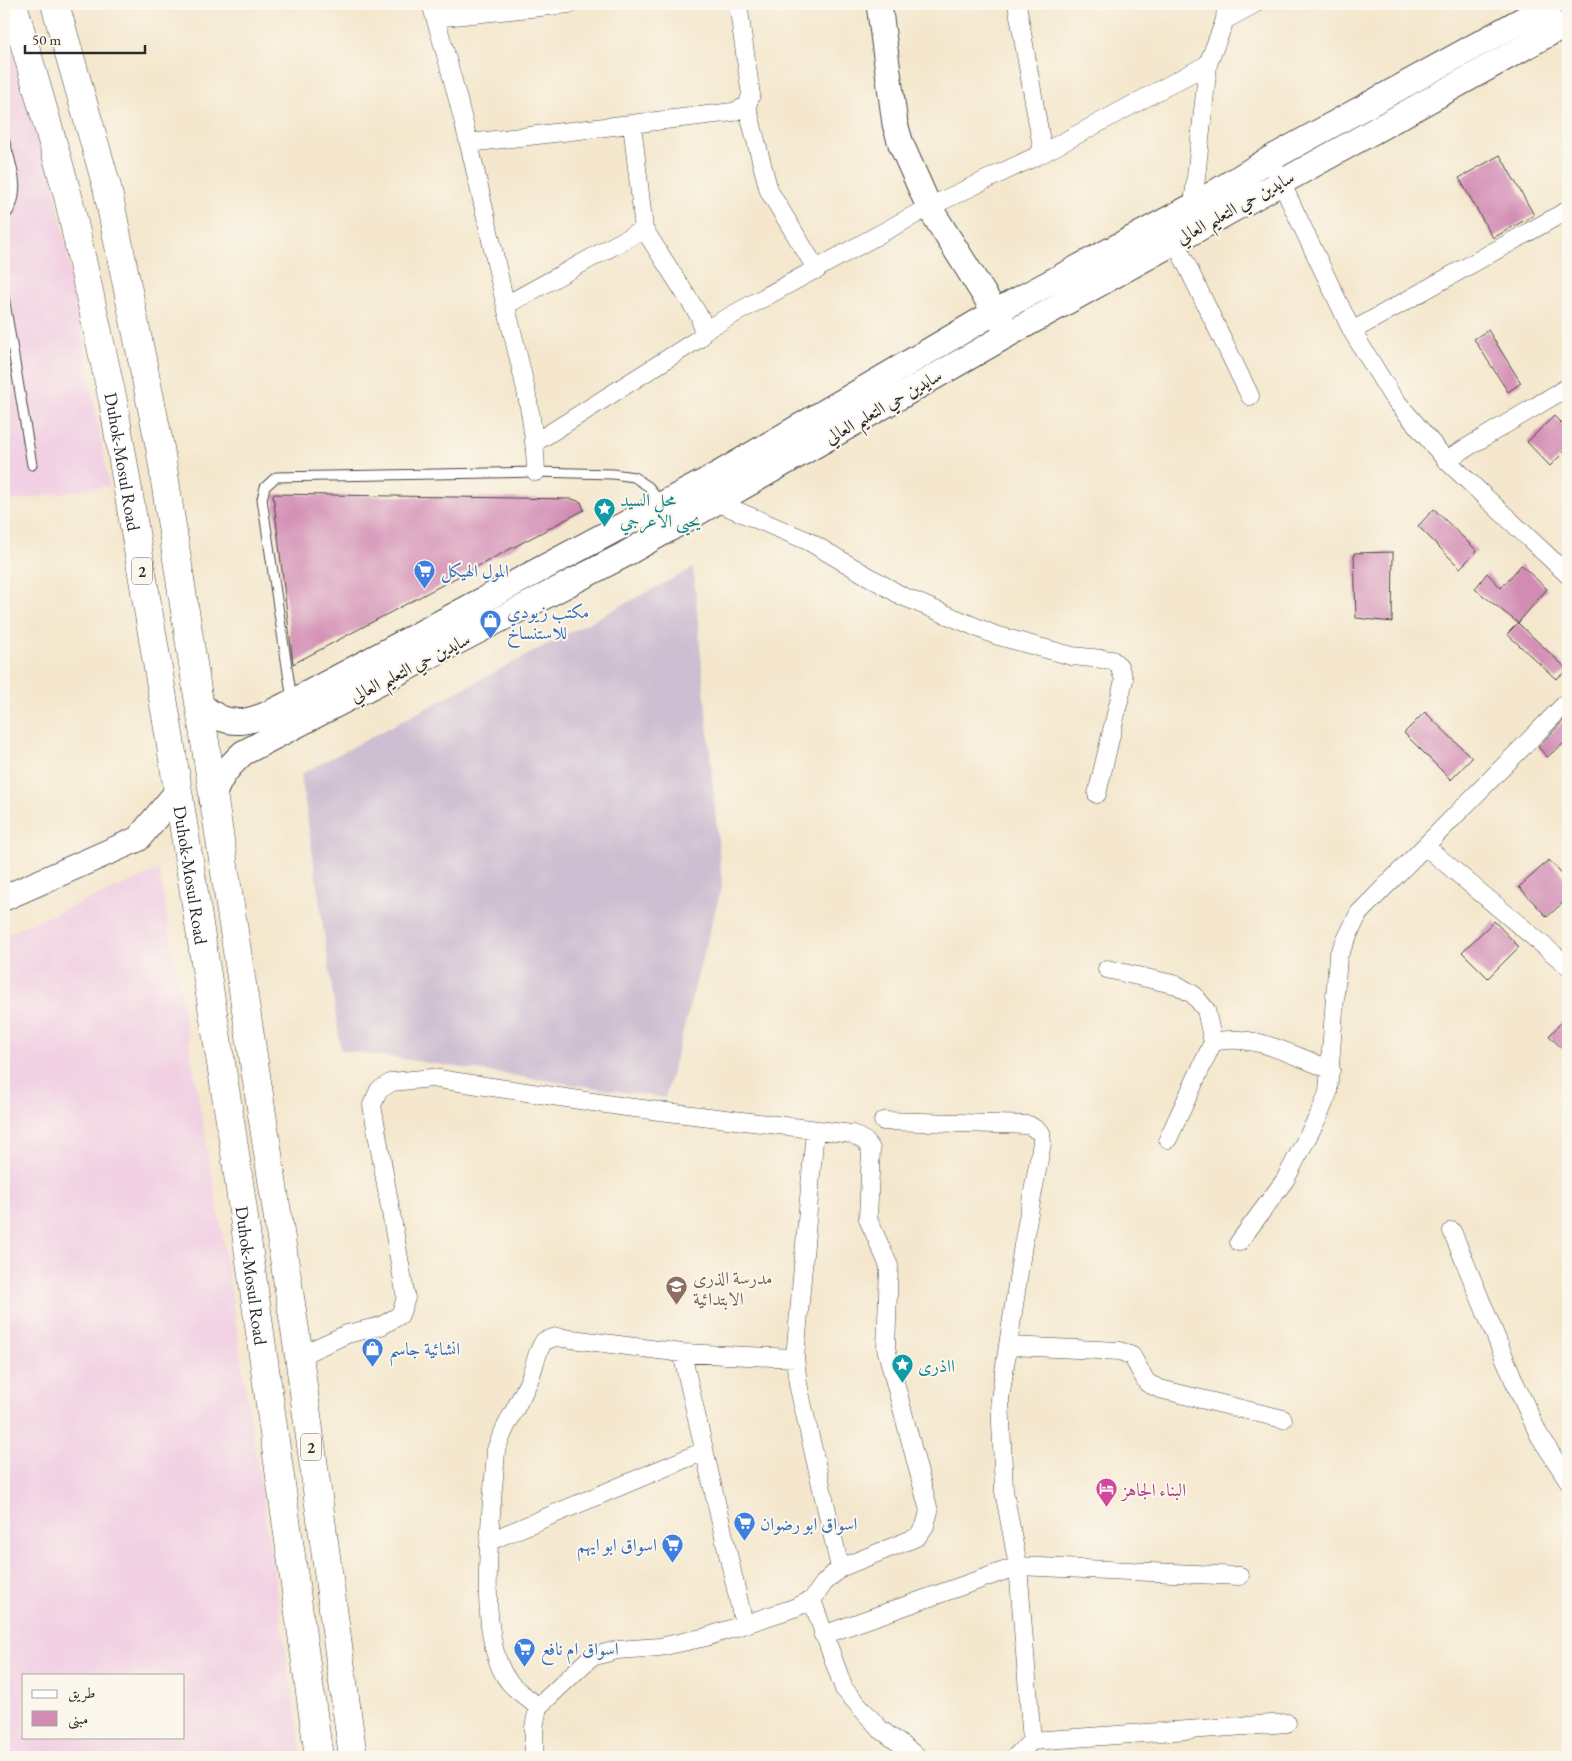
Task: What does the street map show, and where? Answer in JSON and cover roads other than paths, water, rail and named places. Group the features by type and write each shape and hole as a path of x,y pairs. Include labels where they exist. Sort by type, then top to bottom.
{"highway":[{"name":"Duhok-Mosul Road","path":"13,4 68,196 113,401 234,1146 319,1757"},
{"name":"Duhok-Mosul Road","path":"55,4 107,187 160,448 200,704 212,800 299,1356 353,1757"},
{"path":"68,196 107,187"}],"main road":[{"path":"879,4 895,124 901,144 929,207 1009,334"},
{"name":"سايدين حي التعليم العالي","path":"212,800 217,782 228,766 243,753 495,624 668,515 717,475 995,312 1193,206 1270,159 1542,6"},
{"name":"سايدين حي التعليم العالي","path":"200,704 220,719 246,722 258,718 668,515 716,502 1175,240 1568,23"},
{"path":"4,898 138,839 177,792"}],"street":[{"path":"536,472 536,442 506,305 469,144 433,11 569,4"},
{"path":"738,4 751,95 747,106 769,191 817,270"},
{"path":"1017,4 1043,152"},
{"path":"1193,206 1208,64 1225,12 1254,4"},
{"path":"703,331 929,207 1043,152 1208,64"},
{"path":"469,144 734,112 747,106"},
{"path":"536,442 700,338 703,331 700,317 644,229 632,124"},
{"path":"1270,159 1352,332 1392,396 1446,460 1568,575"},
{"path":"1352,332 1568,210"},
{"path":"506,305 644,229"},
{"path":"1175,240 1250,396"},
{"path":"1446,460 1568,387"},
{"path":"716,502 808,541 902,596 995,635 1072,656 1112,660 1119,666 1124,680 1097,794"},
{"path":"1239,1242 1285,1180 1328,1093 1331,1070 1332,1016 1338,956 1360,913 1568,701"},
{"path":"1425,846 1568,966"},
{"path":"1107,969 1177,985 1194,995 1206,1010 1213,1042 1168,1139"},
{"path":"1213,1042 1241,1039 1259,1042 1331,1070"},
{"path":"299,1356 347,1334 381,1326 400,1315 406,1298 372,1105 379,1090 392,1082 432,1078 626,1107 852,1134 865,1141 871,1149 868,1220 889,1266 886,1348 929,1511 925,1526 917,1537 840,1568 824,1583 812,1600 706,1637 660,1646 616,1650 591,1657 538,1707 534,1728 534,1757"},
{"path":"883,1121 1029,1125 1041,1133 1042,1143 1023,1245 1000,1399 1004,1491 1018,1566 1032,1742"},
{"path":"815,1130 795,1358 798,1384 840,1568"},
{"path":"1452,1231 1515,1383 1539,1435 1568,1480"},
{"path":"538,1707 509,1681 493,1649 487,1575 496,1450 501,1433 530,1377 537,1353 544,1341 556,1337 682,1354 795,1358"},
{"path":"1008,1346 1120,1351 1132,1356 1147,1383 1160,1389 1283,1419"},
{"path":"682,1354 744,1624"},
{"path":"490,1541 704,1451"},
{"path":"823,1635 1018,1566 1240,1576"},
{"path":"812,1600 844,1689 880,1729 918,1757"},
{"path":"1014,1757 1032,1742 1287,1723"}],"lane":[{"path":"4,139 15,178 12,208 4,217"},
{"path":"4,297 32,465"},
{"path":"292,702 262,499 265,487 276,478 536,472 613,474 634,478 649,487 668,515"}],"place":[{"name":"محل السيد يحيى الاعرجي","path":"604,528"},
{"name":"المول الهيكل","path":"425,589"},
{"name":"مكتب زيودي للاستنساخ","path":"491,640"},
{"name":"مدرسة الذرى الابتدائية","path":"677,1306"},
{"name":"انشائية جاسم","path":"373,1367"},
{"name":"ااذرى","path":"902,1384"},
{"name":"البناء الجاهز","path":"1106,1508"},
{"name":"اسواق ابو رضوان","path":"744,1542"},
{"name":"اسواق ابو ايهم","path":"673,1563"},
{"name":"اسواق ام نافع","path":"525,1667"}]}
